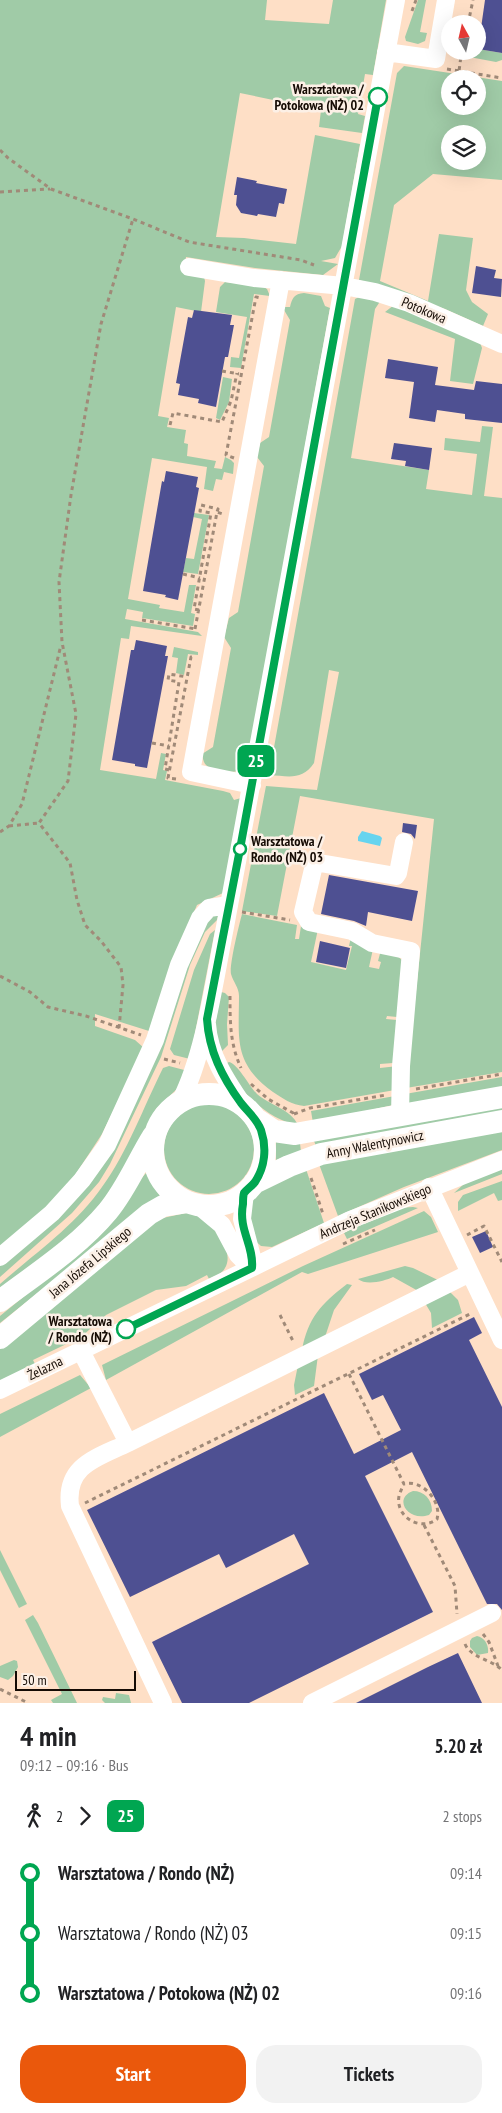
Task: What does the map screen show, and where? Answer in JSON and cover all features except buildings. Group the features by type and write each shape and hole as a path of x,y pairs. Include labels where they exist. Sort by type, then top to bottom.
{"main road":[{"path":"201,1094 216,1094 230,1098 249,1112 264,1140 265,1155 261,1170 249,1188 222,1204 193,1203 172,1192 160,1178 153,1151 156,1132 167,1113 180,1102 201,1094"},
{"name":"Anny Walentynowicz","path":"249,1112 274,1131 295,1134 502,1097"},
{"name":"Anny Walentynowicz","path":"249,1188 289,1166 321,1154 502,1121"},
{"name":"Jana Józefa Lipskiego","path":"0,1301 70,1249 102,1218 126,1185 156,1132"},
{"name":"Jana Józefa Lipskiego","path":"0,1338 149,1214 163,1206 193,1203"}],"street":[{"path":"180,1102 189,1083 207,1019 234,909 252,785 396,0"},
{"path":"386,52 436,59 446,0"},
{"name":"Potokowa","path":"189,267 245,277 344,286 399,299 502,344"},
{"path":"252,785 191,772 281,280"},
{"path":"400,1116 401,1066 411,951 372,943 352,931 309,922 303,912 314,865 320,863 396,876 404,842"},
{"path":"0,1257 52,1213 95,1163 107,1145 155,1040 179,965 200,918 209,908 234,909"},
{"path":"207,1019 209,1038 216,1062 249,1112"},
{"name":"Andrzeja Stanikowskiego","path":"252,1268 350,1220 429,1187 502,1160"},
{"path":"429,1187 468,1274 502,1340"},
{"path":"249,1188 242,1219 252,1257 252,1268"},
{"path":"193,1203 222,1225 238,1255 252,1268"},
{"name":"Żelazna","path":"0,1390 252,1268"},
{"path":"163,1703 70,1506 70,1487 77,1470 84,1464 468,1274"},
{"path":"81,1351 128,1443"},
{"path":"312,1703 466,1630 492,1613"}],"path":[{"path":"409,20 416,0"},
{"path":"470,15 473,0"},
{"path":"0,150 51,189 189,242 301,260 319,268"},
{"path":"0,192 51,189"},
{"path":"9,826 39,823 68,781 76,714 62,642 59,582 71,495 101,324 133,219"},
{"path":"170,425 172,414 222,422 239,374 222,371"},
{"path":"199,610 194,609 211,513 200,511 201,505 218,509 217,512"},
{"path":"183,574 200,578"},
{"path":"0,832 9,826 22,804 62,642"},
{"path":"169,770 165,769 179,682 168,680 169,674 187,677"},
{"path":"152,743 169,746"},
{"path":"39,823 70,863 77,900 85,925 101,941 121,967 123,985 119,1028"},
{"path":"234,909 309,922"},
{"path":"0,976 30,992 48,1007 86,1016 155,1040"},
{"path":"465,1236 484,1226 502,1262"},
{"path":"461,1229 468,1242"},
{"path":"84,1504 485,1307"},
{"path":"280,1315 302,1357"},
{"path":"349,1374 404,1484"},
{"path":"410,1482 424,1487 439,1514 437,1519 424,1525 415,1523 407,1518 399,1503 399,1496 404,1484 410,1482"},
{"path":"424,1525 455,1586 455,1607 466,1630 465,1642 469,1651 502,1670"},
{"path":"466,1630 476,1631 485,1636 498,1666"},
{"path":"0,1688 28,1703"}],"green space":[{"path":"0,0 267,0 265,20 329,24 333,0 386,0 373,75 365,74 358,114 365,116 362,133 319,127 321,110 240,93 216,237 296,244 315,135 360,144 342,246 335,258 321,261 338,264 323,275 255,268 186,257 184,272 204,277 201,312 176,307 158,416 169,418 167,427 186,430 184,443 188,444 187,456 216,461 214,468 222,469 225,457 234,463 233,474 224,472 222,480 216,479 213,491 204,489 207,467 152,458 128,599 160,605 159,608 184,612 189,585 196,585 191,613 195,614 193,626 142,618 143,612 127,609 125,619 198,632 202,636 131,626 129,639 121,638 100,770 156,779 161,753 166,754 163,770 167,771 165,780 230,793 234,800 241,798 223,893 197,905 171,965 149,1031 95,1014 95,1026 135,1040 144,1048 102,1134 64,1192 0,1249"},
{"path":"418,0 426,0 420,32 427,33 425,41 418,44 406,41 405,37"},
{"path":"486,50 502,53 502,60 496,62 485,60"},
{"path":"404,66 441,72 441,115 486,115 486,79 502,81 502,180 433,174 394,205 380,281 428,301 439,234 473,238 466,290 472,302 488,314 483,326 445,309 359,280 397,73"},
{"path":"225,282 262,286 267,289 270,296 254,294 241,368 230,367 231,357 239,358 247,317 216,312 220,287"},
{"path":"304,293 321,296 325,306 330,308 248,761 240,770 232,772 222,771 206,765 202,754 213,747 231,648 224,637 229,618 238,612 264,466 257,457 260,443 269,437 290,320 284,307 290,307 294,297"},
{"path":"359,297 381,300 375,309 351,458 429,470 426,489 472,495 477,454 444,450 445,438 480,442 482,426 493,427 484,496 502,498 502,1072 406,1088 434,819 300,796 277,916 242,911 266,786 317,790 339,672 329,670 314,763 305,773 299,775 269,775 355,299"},
{"path":"394,305 479,340 482,348 473,384 450,381 455,339 385,312"},
{"path":"223,377 232,379 229,402 220,420 216,418"},
{"path":"194,513 209,515 198,574 183,572 186,558 194,559 202,519 193,517"},
{"path":"174,647 198,652 198,655 188,654 184,675 176,673 178,658 172,657"},
{"path":"219,913 217,920 205,932 190,965 161,1057 110,1164 99,1182 72,1213 0,1277 0,1265 83,1191 204,921"},
{"path":"242,914 297,925 295,939 299,939 301,926 318,929 311,962 346,970 352,946 349,946 351,937 373,949 369,967 379,969 381,962 378,961 381,950 396,955 402,960 397,1017 387,1016 386,1019 397,1020 393,1063 380,1064 380,1068 398,1066 395,1090 304,1106 291,1103 276,1094 251,1071 241,1049 239,1038 239,993 231,974 233,954"},
{"path":"215,930 190,1059 174,1055 170,1049 194,970 210,934"},
{"path":"221,992 229,997 228,1045 218,1055 215,1025"},
{"path":"229,1062 240,1071 257,1094 285,1111 298,1125 275,1117 246,1094 223,1065"},
{"path":"169,1066 188,1071 181,1085 156,1109 120,1179 85,1223 0,1295 0,1284 54,1238 92,1201 111,1174 163,1068"},
{"path":"502,1077 502,1088 409,1105 405,1094"},
{"path":"395,1096 393,1105 313,1123 311,1111"},
{"path":"209,1104 226,1108 241,1117 250,1132 254,1149 250,1166 241,1181 226,1190 209,1194 192,1190 177,1181 168,1166 164,1149 168,1132 177,1117 192,1108"},
{"path":"502,1106 502,1111 316,1146 314,1141"},
{"path":"502,1130 502,1150 404,1187 338,1216 319,1164"},
{"path":"276,1142 300,1143 301,1152 276,1160"},
{"path":"306,1169 324,1223 272,1247 261,1246 250,1236 249,1208 253,1198 274,1183"},
{"path":"502,1169 502,1174 454,1193 465,1183"},
{"path":"146,1173 160,1196 0,1323 0,1316 76,1254"},
{"path":"502,1181 502,1200 498,1201 494,1193 458,1211 458,1202 463,1195"},
{"path":"413,1207 418,1208 347,1239 344,1233 387,1213"},
{"path":"424,1211 431,1217 438,1232 308,1274 302,1272 106,1380 102,1365 303,1266"},
{"path":"186,1213 207,1218 219,1232 225,1244 228,1257 222,1272 209,1279 207,1275 186,1286 156,1290 106,1315 81,1337 33,1360 35,1364 0,1381 0,1344 158,1219"},
{"path":"405,1266 442,1282 420,1292 393,1277 370,1282 358,1279"},
{"path":"347,1284 352,1285 334,1310 324,1340 302,1350 312,1320 323,1305"},
{"path":"449,1291 458,1300 462,1313 432,1328 431,1313 425,1303"},
{"path":"318,1355 314,1386 295,1395 294,1385 298,1365"},
{"path":"80,1375 91,1388 0,1437 0,1414"},
{"path":"413,1491 421,1492 429,1499 432,1511 429,1515 414,1515 405,1508 403,1504 404,1499 407,1494"},
{"path":"0,1550 27,1604 19,1608 0,1570"},
{"path":"33,1615 77,1703 53,1703 51,1700 62,1694 25,1620"},
{"path":"477,1636 486,1642 488,1653 477,1655 470,1647 470,1641"},
{"path":"14,1660 17,1661 18,1667 13,1676 8,1680 0,1677 0,1666"},
{"path":"116,1693 129,1695 131,1703 105,1703 102,1700 103,1697 115,1699"}],"water":[{"path":"362,831 380,836 382,838 380,846 358,841"}],"bus line":[{"name":"25","path":"126,1329 252,1268 252,1257 242,1227 241,1212 244,1193 254,1183 264,1163 264,1140 256,1119 243,1105 216,1062 209,1038 207,1019 378,97"}],"place":[{"name":"Warsztatowa / Potokowa (NŻ) 02","path":"378,97"},
{"name":"Warsztatowa / Rondo (NŻ) 03","path":"240,849"},
{"name":"Warsztatowa / Rondo (NŻ)","path":"126,1329"}]}
